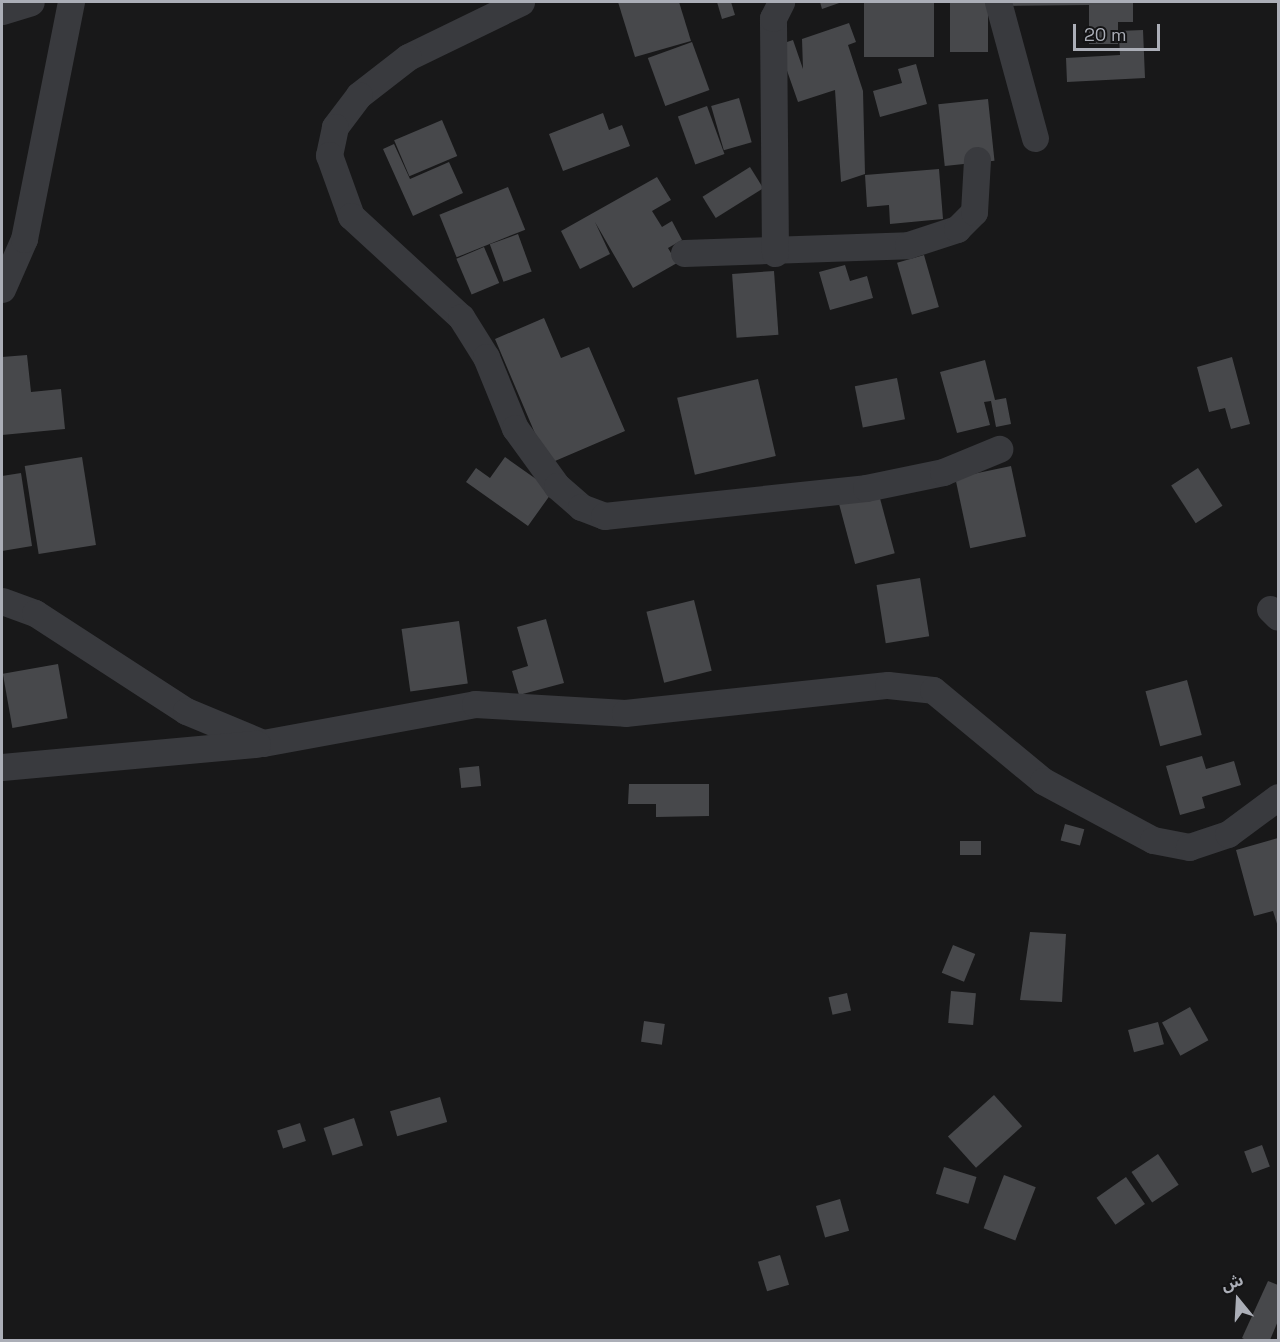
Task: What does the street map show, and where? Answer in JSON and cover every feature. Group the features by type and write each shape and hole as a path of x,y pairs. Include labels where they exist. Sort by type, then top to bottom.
{"street":[{"path":"2,11 31,2"},
{"path":"2,289 24,239 71,2"},
{"path":"521,2 408,57 359,95 335,127 329,156 351,216 461,317 486,357 515,428 556,486 581,507 604,516 866,488 943,472 999,449"},
{"path":"775,253 773,18 781,2"},
{"path":"998,2 1035,138"},
{"path":"684,253 775,253 908,245 957,229 974,212 976,160"},
{"path":"2,601 35,613 186,711 262,743"},
{"path":"2,767 262,743 475,704 625,713 888,685 933,690 1043,781 1153,840 1189,847 1228,834 1278,797"}],"building":[{"path":"618,2 679,2 691,41 635,57"},
{"path":"717,2 731,2 735,15 722,19"},
{"path":"820,2 842,2 822,9"},
{"path":"864,2 934,2 934,57 864,57"},
{"path":"950,2 988,2 988,52 950,52"},
{"path":"1005,2 1133,2 1133,22 1118,22 1118,31 1143,30 1145,78 1067,82 1066,58 1120,55 1119,37 1118,44 1089,44 1089,5 1005,6"},
{"path":"849,23 856,42 848,45 863,91 865,174 841,182 835,90 798,102 778,45 793,40 803,69 802,39"},
{"path":"692,42 709,90 665,106 648,58"},
{"path":"916,64 927,104 880,117 873,91 902,83 898,69"},
{"path":"739,98 752,142 724,150 711,106"},
{"path":"988,99 994,161 945,166 938,104"},
{"path":"707,106 724,154 695,165 678,117"},
{"path":"603,113 609,130 622,125 630,146 563,171 549,134"},
{"path":"442,120 457,156 409,176 394,140"},
{"path":"394,144 410,179 449,162 463,193 413,216 383,149"},
{"path":"750,167 763,188 716,218 703,197"},
{"path":"939,169 943,219 890,224 889,205 867,207 865,175"},
{"path":"657,177 671,200 652,211 662,227 672,221 682,240 668,248 677,263 633,288 595,222 610,254 580,269 561,231"},
{"path":"508,187 525,230 457,257 439,215"},
{"path":"518,234 532,272 503,282 490,244"},
{"path":"484,247 499,283 472,295 456,259"},
{"path":"924,255 939,307 912,315 897,263"},
{"path":"845,265 850,281 867,276 873,298 830,310 819,272"},
{"path":"774,271 778,335 737,338 732,274"},
{"path":"544,318 561,358 589,347 625,431 548,464 495,339"},
{"path":"27,355 31,392 61,389 65,429 2,435 2,357"},
{"path":"1232,357 1250,424 1231,429 1225,408 1209,412 1197,367"},
{"path":"985,360 995,400 1006,398 1011,424 996,427 991,401 984,402 990,425 957,433 940,372"},
{"path":"897,378 905,419 863,427 855,386"},
{"path":"758,379 776,456 695,475 677,398"},
{"path":"82,457 96,545 39,554 25,466"},
{"path":"505,457 553,491 528,526 466,482 476,468 490,478"},
{"path":"1011,466 1026,536 970,548 955,478"},
{"path":"1198,468 1223,506 1196,523 1171,485"},
{"path":"21,473 32,546 2,551 2,476"},
{"path":"874,476 895,553 855,564 834,487"},
{"path":"920,578 929,636 886,643 877,585"},
{"path":"694,600 712,671 664,683 646,612"},
{"path":"546,619 564,683 519,695 512,671 528,666 517,627"},
{"path":"459,621 468,683 410,691 402,629"},
{"path":"58,664 68,718 12,728 3,674"},
{"path":"1187,680 1202,735 1160,746 1145,691"},
{"path":"1202,756 1206,769 1234,761 1241,785 1202,797 1205,808 1180,815 1166,766"},
{"path":"479,766 481,786 461,788 459,768"},
{"path":"629,784 709,784 709,816 656,817 656,804 628,804"},
{"path":"1065,824 1084,829 1080,846 1061,840"},
{"path":"1278,838 1278,927 1273,911 1254,916 1236,850"},
{"path":"960,841 981,841 981,855 960,855"},
{"path":"1030,932 1066,934 1062,1002 1020,1000"},
{"path":"953,945 975,954 964,982 942,973"},
{"path":"951,991 976,993 973,1025 948,1023"},
{"path":"847,993 851,1011 833,1015 828,997"},
{"path":"1190,1007 1208,1040 1180,1056 1162,1023"},
{"path":"644,1021 665,1024 662,1045 641,1042"},
{"path":"1158,1022 1164,1044 1134,1052 1128,1030"},
{"path":"994,1095 1022,1126 976,1168 948,1136"},
{"path":"440,1097 447,1122 397,1136 390,1111"},
{"path":"354,1118 363,1146 333,1155 324,1128"},
{"path":"300,1123 306,1141 283,1148 277,1130"},
{"path":"1262,1145 1270,1167 1252,1173 1244,1151"},
{"path":"1158,1154 1179,1185 1152,1203 1131,1172"},
{"path":"944,1167 977,1177 968,1204 936,1194"},
{"path":"1004,1175 1036,1187 1015,1240 984,1228"},
{"path":"1126,1177 1145,1204 1115,1225 1097,1198"},
{"path":"840,1199 849,1231 825,1238 816,1206"},
{"path":"780,1255 789,1285 767,1291 758,1262"},
{"path":"1268,1281 1278,1285 1278,1321 1270,1340 1246,1340 1242,1338"}]}
